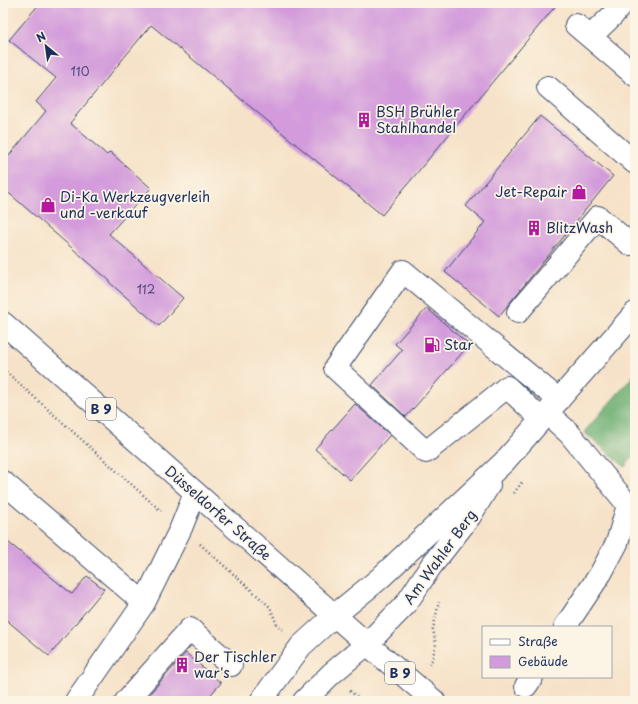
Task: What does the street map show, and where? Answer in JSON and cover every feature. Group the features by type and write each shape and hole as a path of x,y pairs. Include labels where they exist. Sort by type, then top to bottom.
{"street":[{"path":"623,3 613,15 583,31 635,75"},
{"path":"548,87 635,163"},
{"path":"518,312 598,217 630,244"},
{"path":"549,411 507,387 426,452 335,368 403,271 549,411 569,433 631,508 617,543 601,573 566,626"},
{"name":"Am Wahler Berg","path":"261,701 301,646 335,615 379,579 504,462 635,313"},
{"name":"Düsseldorfer Straße","path":"3,323 367,644 434,701"},
{"name":"Am Wahler Berg","path":"304,701 331,674 367,644 406,604 431,566 470,516 504,462"},
{"path":"3,482 144,603"},
{"path":"76,701 144,603 181,528 195,493"},
{"path":"126,701 190,629 231,665"}],"path":[{"path":"3,369 270,607 277,624 301,646"},
{"path":"513,494 525,476"},
{"path":"413,684 432,660 436,644 433,629 440,596"},
{"path":"331,674 362,701"}],"green space":[{"path":"635,374 635,454 625,467 584,432"}],"building":[{"name":"BSH Brühler Stahlhandel","path":"40,3 558,3 382,215 151,25 70,123 107,155 110,152 151,188 109,234 183,298 159,326 109,282 110,281 3,188 3,163 46,111 36,102 56,78 9,40"},
{"name":"BlitzWash","path":"540,116 613,176 499,316 445,272 485,222 466,206"},
{"path":"427,308 469,345 406,417 372,385 402,350 395,344"},
{"path":"355,404 390,435 350,480 315,449"},
{"path":"3,538 72,594 87,576 104,589 49,656 3,617"},
{"name":"Der Tischler war's","path":"186,653 221,683 205,701 143,701"}],"place":[{"name":"BSH Brühler Stahlhandel","path":"364,120"},
{"name":"Jet-Repair","path":"579,192"},
{"name":"Di-Ka Werkzeugverleih und -verkauf","path":"48,205"},
{"name":"BlitzWash","path":"534,228"},
{"name":"Star","path":"432,345"},
{"name":"Der Tischler war's","path":"182,665"}]}
